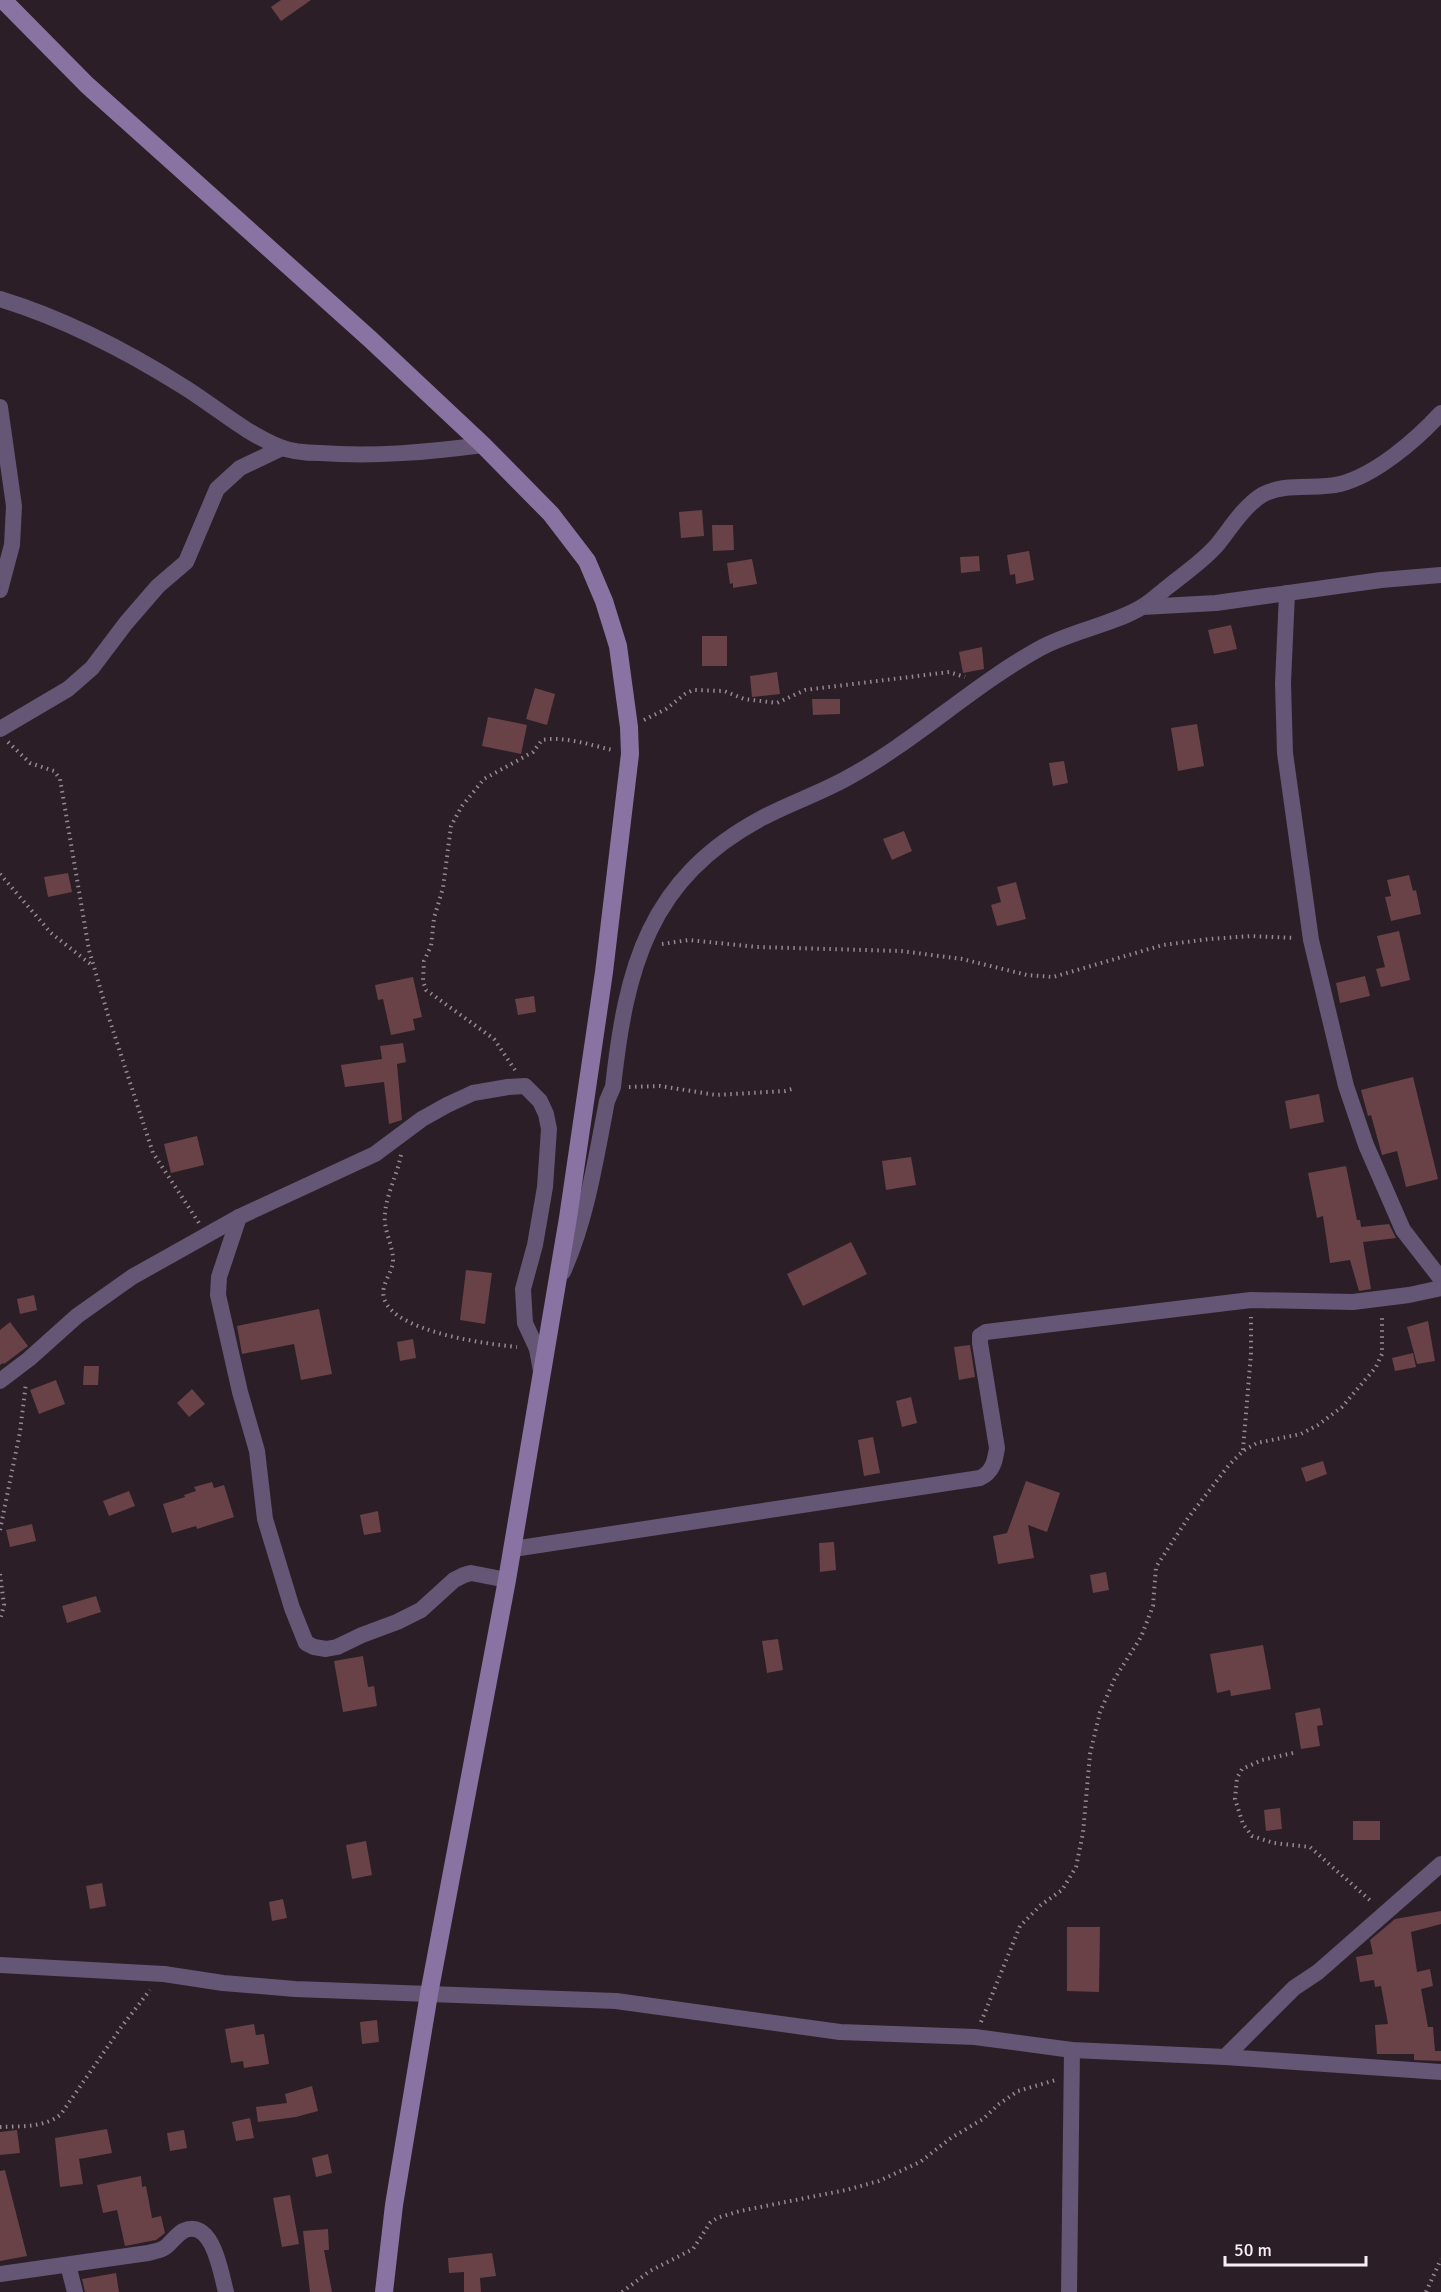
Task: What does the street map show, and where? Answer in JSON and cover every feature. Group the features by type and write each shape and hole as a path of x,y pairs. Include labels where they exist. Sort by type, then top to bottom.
{"street":[{"path":"3,0 87,85 370,339 551,514 587,561 604,601 618,646 629,727 630,754 604,972 513,1550 429,1994 394,2205 384,2292"},
{"path":"0,299 66,324 121,351 173,379 246,430 282,448 339,455 403,454 483,446"},
{"path":"0,407 14,517 12,545 0,590"},
{"path":"556,1288 573,1249 583,1213 607,1101 613,1088 626,998 639,953 662,906 674,888 708,855 761,818 851,776 1002,672 1060,639 1142,607 1196,565 1263,494 1276,490 1341,484 1360,476 1389,459 1424,431 1441,412"},
{"path":"0,729 68,689 92,668 158,586 186,562 217,489 240,468 282,448"},
{"path":"1142,607 1216,603 1441,575"},
{"path":"1287,593 1283,683 1285,753 1311,940 1346,1086 1366,1145 1403,1230 1441,1279"},
{"path":"0,1381 29,1359 77,1316 132,1277 238,1217 375,1154 422,1119 473,1094 525,1086 540,1101 549,1129 544,1187 535,1245 523,1289 525,1323 537,1349 541,1372"},
{"path":"238,1217 219,1277 218,1296 240,1392 257,1450 265,1520 292,1608 306,1643 326,1649 337,1647 397,1622 421,1610 454,1580 464,1575 471,1573 507,1580"},
{"path":"513,1550 980,1478 990,1472 995,1462 997,1448 980,1343 983,1334 1251,1300 1326,1302 1409,1295 1441,1288"},
{"path":"1225,2057 1294,1988 1318,1972 1441,1864"},
{"path":"0,1965 164,1974 223,1983 295,1989 616,2001 840,2032 975,2037 1072,2050 1225,2057 1441,2072"},
{"path":"1069,2292 1072,2050"},
{"path":"0,2274 148,2253 162,2249 187,2229 204,2233 217,2257 226,2292"},
{"path":"68,2265 75,2292"}],"path":[{"path":"629,727 655,716 693,690 724,691 744,699 777,703 805,690 949,672 975,680 1002,672"},
{"path":"525,1086 494,1039 426,990 423,981 424,961 431,946 434,918 443,888 451,826 462,806 484,779 533,752 542,740 549,738 585,743 630,754"},
{"path":"0,739 12,744 30,763 54,771 60,778 89,950 153,1153 208,1235"},
{"path":"0,874 51,933 94,967"},
{"path":"639,953 689,939 757,948 901,951 962,959 1027,975 1053,977 1163,945 1183,942 1251,936 1311,940"},
{"path":"613,1088 660,1086 716,1095 785,1091 795,1088"},
{"path":"405,1131 399,1165 385,1212 385,1224 393,1258 392,1268 384,1287 383,1296 387,1306 412,1324 454,1338 537,1349"},
{"path":"975,2037 1020,1926 1041,1905 1062,1890 1076,1867 1083,1833 1090,1754 1100,1712 1115,1678 1141,1636 1153,1606 1156,1567 1188,1518 1228,1465 1243,1451 1257,1443 1301,1434 1318,1425 1342,1407 1376,1367 1382,1354 1381,1298"},
{"path":"1243,1451 1251,1353 1251,1300"},
{"path":"0,1530 20,1432 29,1359"},
{"path":"0,1574 4,1605 0,1620"},
{"path":"1293,1753 1262,1760 1242,1770 1237,1778 1235,1799 1243,1824 1252,1836 1274,1843 1310,1847 1385,1914"},
{"path":"0,2127 44,2123 61,2114 122,2026 164,1974"},
{"path":"622,2292 650,2271 693,2249 710,2223 717,2218 879,2181 920,2162 951,2138 983,2119 1008,2096 1054,2080 1072,2070"},
{"path":"1426,2292 1441,2259"}],"building":[{"path":"281,0 311,0 281,21 271,7"},
{"path":"702,510 704,536 681,538 679,512"},
{"path":"712,525 733,525 734,550 713,551"},
{"path":"1029,551 1034,580 1016,584 1015,574 1010,575 1007,555"},
{"path":"979,556 980,571 961,573 960,557"},
{"path":"752,559 757,584 733,588 733,583 730,584 727,563"},
{"path":"1231,625 1237,649 1214,654 1208,630"},
{"path":"702,636 727,636 727,666 702,666"},
{"path":"982,647 984,669 963,673 959,652"},
{"path":"777,672 780,694 752,697 750,676"},
{"path":"535,688 555,694 547,725 526,719"},
{"path":"812,699 840,699 840,714 813,715"},
{"path":"488,717 527,725 521,754 482,746"},
{"path":"1197,724 1204,766 1178,771 1171,728"},
{"path":"1064,761 1068,783 1053,786 1049,763"},
{"path":"904,831 912,851 892,860 883,839"},
{"path":"68,873 72,892 48,897 44,877"},
{"path":"1409,875 1413,891 1416,890 1421,914 1391,921 1385,897 1391,896 1387,880"},
{"path":"1016,882 1026,919 997,926 991,905 1001,902 997,887"},
{"path":"1399,931 1410,980 1381,987 1376,969 1385,967 1377,936"},
{"path":"1365,976 1370,996 1340,1003 1336,983"},
{"path":"413,977 422,1017 413,1019 415,1030 391,1035 383,999 378,1000 375,985"},
{"path":"534,996 536,1012 518,1015 515,999"},
{"path":"403,1043 406,1062 397,1064 402,1120 389,1124 384,1082 345,1087 341,1065 382,1059 380,1046"},
{"path":"1413,1077 1438,1179 1406,1187 1397,1151 1382,1155 1371,1115 1368,1116 1361,1090"},
{"path":"1319,1094 1324,1122 1290,1129 1285,1101"},
{"path":"197,1136 204,1165 171,1173 164,1144"},
{"path":"911,1157 916,1185 886,1190 882,1161"},
{"path":"1346,1166 1357,1220 1360,1220 1361,1227 1389,1224 1396,1238 1363,1242 1371,1289 1359,1291 1350,1260 1330,1263 1323,1216 1317,1218 1308,1173"},
{"path":"851,1242 867,1274 803,1306 787,1274"},
{"path":"466,1270 492,1273 485,1324 460,1320"},
{"path":"34,1295 37,1310 20,1314 17,1299"},
{"path":"319,1309 332,1374 301,1380 294,1344 242,1354 237,1326"},
{"path":"1428,1321 1435,1361 1417,1364 1407,1327"},
{"path":"10,1322 28,1346 0,1365 0,1330"},
{"path":"413,1339 416,1358 400,1361 397,1342"},
{"path":"970,1345 975,1377 959,1380 954,1347"},
{"path":"1413,1353 1416,1367 1395,1371 1392,1358"},
{"path":"84,1366 99,1366 98,1385 83,1385"},
{"path":"56,1380 65,1404 39,1414 30,1390"},
{"path":"192,1389 205,1404 189,1417 177,1403"},
{"path":"911,1397 917,1423 902,1427 896,1401"},
{"path":"873,1437 880,1473 864,1476 858,1440"},
{"path":"1323,1461 1327,1474 1306,1482 1301,1468"},
{"path":"1026,1481 1060,1493 1047,1532 1028,1525 1034,1558 998,1564 993,1536 1007,1533"},
{"path":"212,1482 214,1488 224,1485 234,1517 197,1529 196,1526 172,1533 163,1504 196,1491 194,1487"},
{"path":"129,1491 135,1506 109,1516 103,1501"},
{"path":"378,1511 381,1532 364,1535 360,1515"},
{"path":"32,1524 36,1541 10,1547 6,1530"},
{"path":"834,1542 836,1570 820,1572 819,1543"},
{"path":"1106,1572 1109,1590 1093,1593 1090,1575"},
{"path":"96,1596 101,1612 67,1623 62,1606"},
{"path":"778,1639 783,1670 767,1673 762,1641"},
{"path":"1263,1645 1271,1689 1231,1696 1230,1690 1217,1693 1210,1654"},
{"path":"363,1656 368,1687 374,1686 377,1706 343,1712 334,1661"},
{"path":"1320,1708 1323,1725 1317,1726 1320,1746 1301,1749 1295,1713"},
{"path":"1280,1808 1282,1829 1266,1831 1264,1810"},
{"path":"1353,1821 1380,1821 1380,1840 1353,1840"},
{"path":"366,1841 372,1875 352,1879 346,1845"},
{"path":"102,1883 106,1906 90,1909 86,1886"},
{"path":"283,1899 287,1918 272,1921 269,1902"},
{"path":"1441,1911 1441,1924 1411,1932 1417,1972 1430,1969 1433,1986 1421,1989 1428,2027 1433,2027 1435,2051 1441,2051 1441,2061 1414,2060 1414,2054 1377,2054 1375,2025 1388,2024 1381,1986 1375,1987 1374,1980 1360,1982 1356,1957 1373,1954 1370,1940 1395,1919"},
{"path":"1067,1927 1100,1927 1099,1992 1067,1991"},
{"path":"377,2020 379,2042 362,2044 360,2022"},
{"path":"254,2024 256,2035 264,2034 269,2064 244,2068 243,2061 231,2063 225,2029"},
{"path":"312,2086 318,2111 296,2117 258,2122 256,2107 287,2103 285,2094"},
{"path":"250,2118 254,2138 236,2141 232,2122"},
{"path":"107,2129 112,2153 79,2159 83,2184 60,2187 55,2138"},
{"path":"17,2130 20,2153 0,2155 0,2132"},
{"path":"184,2130 187,2148 170,2151 167,2133"},
{"path":"328,2154 332,2173 316,2177 312,2158"},
{"path":"5,2170 27,2256 0,2261 0,2171"},
{"path":"141,2176 142,2187 146,2186 152,2218 161,2216 165,2233 156,2240 125,2246 117,2210 103,2213 97,2185"},
{"path":"290,2195 299,2244 282,2247 273,2198"},
{"path":"328,2229 329,2250 324,2250 332,2292 310,2292 303,2231"},
{"path":"492,2253 496,2276 480,2278 481,2292 464,2292 464,2272 449,2273 448,2258"},
{"path":"116,2273 119,2292 85,2292 82,2279"}]}
